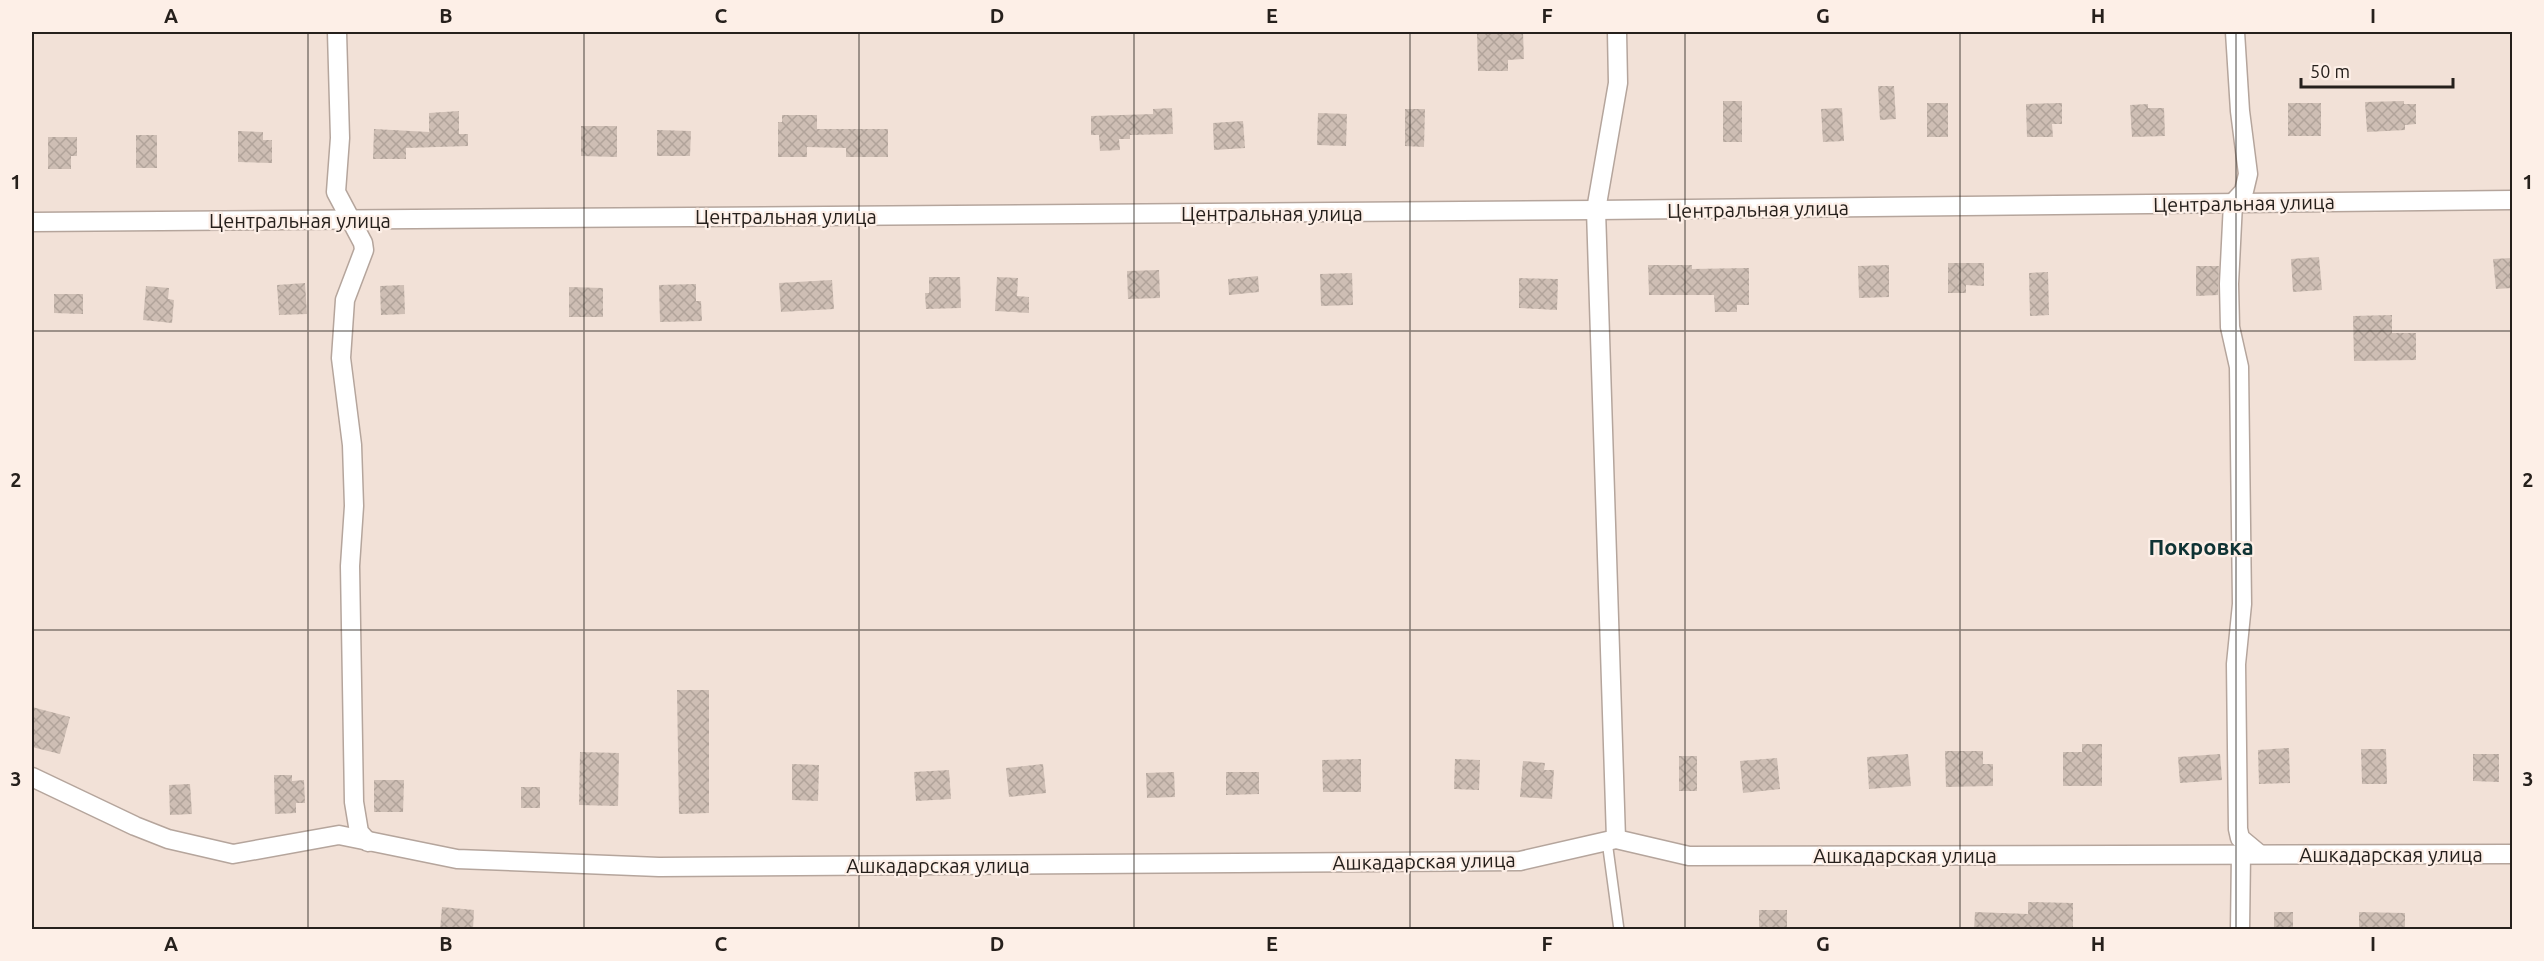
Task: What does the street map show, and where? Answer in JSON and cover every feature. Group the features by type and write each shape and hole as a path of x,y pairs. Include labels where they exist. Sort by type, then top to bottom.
{"street":[{"path":"337,32 340,138 336,192 363,243 364,250 345,300 341,358 353,455 354,506 350,566 354,802 359,832 368,842"},
{"path":"1612,840 1596,210 1618,83 1617,32"},
{"path":"2235,32 2240,111 2248,174 2244,191 2233,203 2229,294 2230,327 2239,367 2242,604 2236,663 2238,829 2240,838 2250,853 2240,930"},
{"name":"Центральная улица","path":"32,222 1596,210 2512,200"},
{"name":"Ашкадарская улица","path":"32,777 135,826 168,839 233,854 339,835 456,859 671,867 1520,861 1612,840 1689,856 2512,854"}],"lane":[{"path":"1612,840 1619,930"}],"building":[{"path":"1477,32 1523,32 1524,59 1508,60 1508,71 1478,71"},
{"path":"1878,86 1894,86 1896,119 1880,120"},
{"path":"1723,101 1742,101 1742,142 1723,142"},
{"path":"2404,101 2404,104 2416,104 2416,124 2405,125 2405,130 2367,132 2365,102"},
{"path":"1927,103 1948,103 1948,137 1927,137"},
{"path":"2062,103 2062,124 2052,124 2053,137 2027,137 2026,104"},
{"path":"2288,103 2321,103 2321,136 2288,136"},
{"path":"2148,104 2148,108 2164,108 2165,136 2132,137 2130,105"},
{"path":"1172,108 1173,134 1130,135 1130,139 1119,139 1120,150 1100,151 1099,135 1091,135 1091,116 1153,114 1153,109"},
{"path":"1842,108 1844,141 1823,142 1821,109"},
{"path":"1405,109 1425,109 1424,147 1405,146"},
{"path":"459,111 459,134 468,134 468,146 406,148 406,159 373,159 374,129 429,132 429,113"},
{"path":"1318,113 1347,114 1346,146 1317,145"},
{"path":"782,115 817,115 817,129 888,129 888,157 846,157 846,148 807,147 807,157 778,157 778,122 782,122"},
{"path":"1243,121 1245,148 1214,150 1213,123"},
{"path":"581,126 617,126 617,157 581,156"},
{"path":"657,130 691,131 690,156 657,156"},
{"path":"238,131 263,132 263,140 272,140 272,163 238,162"},
{"path":"136,135 157,135 157,168 136,168"},
{"path":"48,137 77,137 77,156 71,156 71,169 48,169"},
{"path":"2319,257 2322,290 2293,292 2291,259"},
{"path":"2512,258 2512,288 2496,289 2493,259"},
{"path":"1948,263 1984,263 1984,286 1966,285 1966,293 1948,293"},
{"path":"1648,265 1692,265 1692,269 1749,268 1749,305 1737,305 1737,312 1715,312 1714,295 1649,295"},
{"path":"1889,265 1889,297 1859,298 1858,266"},
{"path":"2196,266 2219,266 2218,295 2196,296"},
{"path":"1159,270 1160,298 1128,299 1127,271"},
{"path":"2048,272 2049,315 2030,316 2029,273"},
{"path":"1352,273 1353,305 1321,306 1320,274"},
{"path":"1258,276 1259,292 1229,295 1228,279"},
{"path":"929,277 960,277 961,308 926,309 925,293 929,293"},
{"path":"997,277 1018,278 1017,296 1029,297 1029,313 995,311"},
{"path":"1519,278 1558,279 1557,310 1519,308"},
{"path":"832,280 834,309 781,312 779,283"},
{"path":"305,283 307,314 279,315 277,285"},
{"path":"696,284 696,301 701,301 702,321 660,322 659,285"},
{"path":"404,285 405,314 381,315 380,286"},
{"path":"146,286 169,288 168,299 174,300 172,323 143,320"},
{"path":"569,287 603,288 603,317 569,317"},
{"path":"54,294 83,294 83,314 54,313"},
{"path":"2392,315 2392,333 2416,333 2416,360 2354,361 2353,316"},
{"path":"677,690 709,690 709,813 679,814"},
{"path":"32,707 70,717 60,754 32,747"},
{"path":"2082,744 2102,744 2102,786 2063,786 2063,752 2082,752"},
{"path":"2289,748 2290,783 2259,784 2258,750"},
{"path":"2361,749 2386,749 2387,784 2362,784"},
{"path":"1945,751 1983,751 1983,764 1993,764 1993,786 1946,787"},
{"path":"580,752 619,753 618,806 579,805"},
{"path":"1908,754 1911,786 1869,789 1867,757"},
{"path":"2220,754 2222,780 2180,783 2178,757"},
{"path":"2473,754 2499,754 2499,782 2473,781"},
{"path":"1679,756 1697,756 1697,791 1679,791"},
{"path":"1777,758 1780,789 1743,793 1740,761"},
{"path":"1361,759 1361,792 1323,792 1322,760"},
{"path":"1455,759 1480,760 1479,790 1454,789"},
{"path":"1523,761 1545,763 1544,770 1554,770 1552,799 1520,797"},
{"path":"792,764 819,765 818,801 792,800"},
{"path":"1043,764 1046,793 1009,797 1006,768"},
{"path":"949,770 951,799 916,801 914,772"},
{"path":"1174,772 1175,797 1147,798 1146,773"},
{"path":"1226,772 1259,772 1259,794 1226,795"},
{"path":"274,775 292,775 292,781 304,780 305,803 296,803 296,813 275,814"},
{"path":"374,780 404,780 403,812 374,812"},
{"path":"190,784 192,814 170,815 169,785"},
{"path":"521,787 540,787 540,808 521,808"},
{"path":"2028,902 2073,903 2073,930 1974,930 1975,912 2028,914"},
{"path":"442,907 474,910 473,930 440,930"},
{"path":"1759,910 1787,910 1787,930 1759,930"},
{"path":"2274,912 2293,912 2293,930 2274,930"},
{"path":"2359,912 2405,913 2405,930 2359,930"}],"district":[{"name":"Покровка","path":"2201,546"}]}
